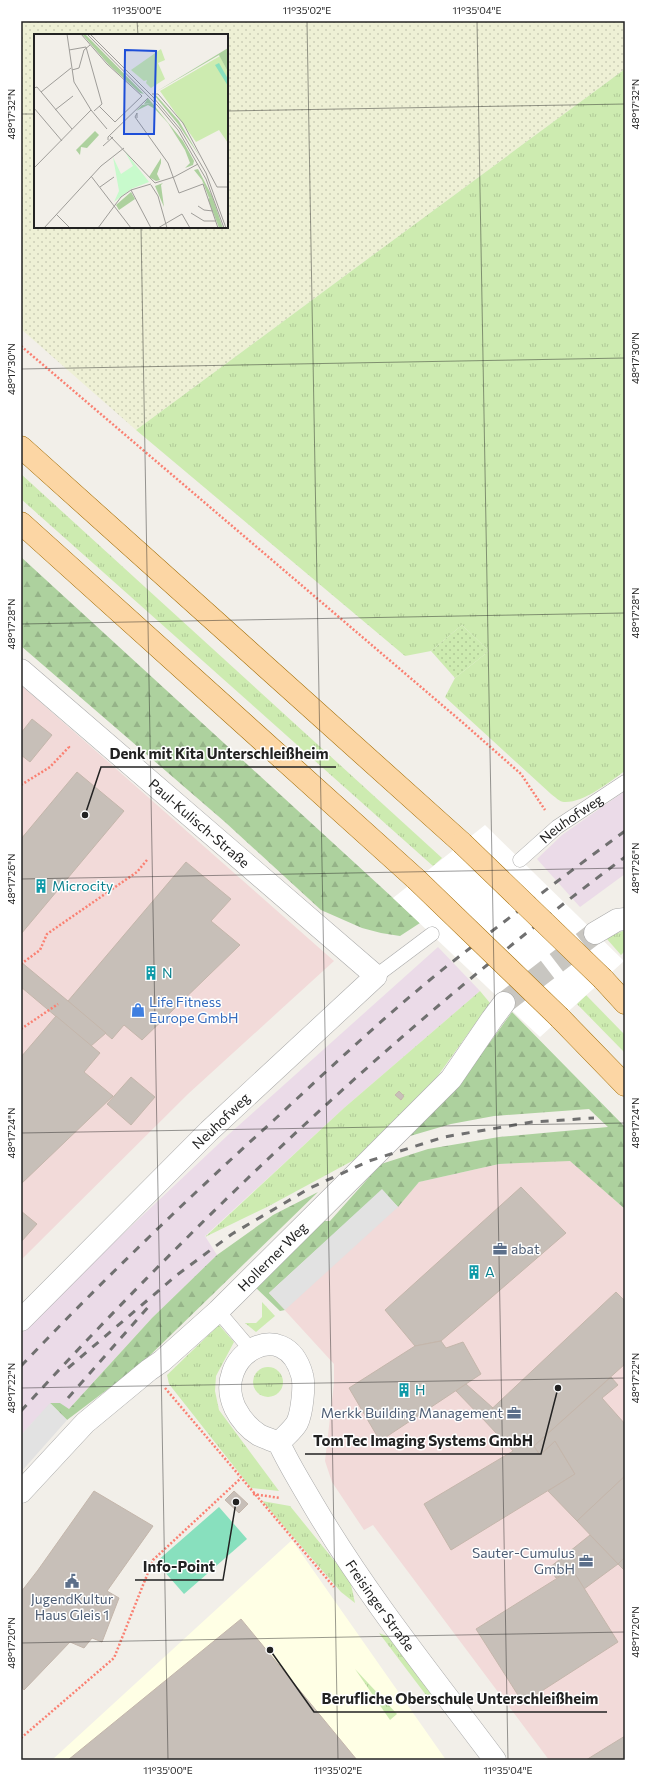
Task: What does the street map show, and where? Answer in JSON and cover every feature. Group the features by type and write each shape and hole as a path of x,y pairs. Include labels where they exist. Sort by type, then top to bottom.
{"main road":[{"path":"21,447 462,843 625,1002"},
{"path":"21,523 416,879 560,1018 625,1085"}],"street":[{"name":"Paul-Kulisch-Straße","path":"21,670 376,976"},
{"path":"595,933 617,920 625,919"},
{"name":"Neuhofweg","path":"21,1320 209,1132 376,976"},
{"name":"Hollerner Weg","path":"21,1492 84,1423 162,1361 218,1311 451,1079 504,1003"},
{"path":"263,1344 277,1345 286,1349 299,1366 303,1378 304,1393 297,1423 279,1443 259,1435 240,1418 232,1401 230,1386 232,1374 241,1358 251,1350 263,1344"},
{"name":"Freisinger Straße","path":"279,1443 288,1463 330,1533 371,1594 495,1760"}],"lane":[{"name":"Neuhofweg","path":"520,860 557,827 625,782"},
{"name":"Neuhofweg","path":"376,976 432,934"},
{"path":"218,1311 251,1350"}],"path":[{"path":"21,346 521,774 557,827"},
{"path":"21,785 50,767 69,747 64,742"},
{"path":"21,964 40,950 47,934 137,872 147,860"},
{"path":"21,1029 58,1004"},
{"path":"149,1370 240,1479 336,1590"},
{"path":"21,1738 114,1658 153,1560 240,1479"}],"shaded area":[{"path":"21,21 625,21 625,69 136,430 21,329"},
{"name":"Microcity","path":"21,685 334,961 188,1094 21,1260"},
{"path":"625,791 625,874 580,907 537,859 562,835"},
{"path":"438,947 480,991 344,1108 205,1236 217,1255 152,1318 68,1410 60,1403 50,1404 21,1435 21,1334 55,1298 228,1135"},
{"path":"570,1160 625,1209 625,1760 549,1760 373,1525 364,1530 332,1482 325,1461 334,1383 334,1364 269,1293 398,1206 419,1182 499,1164"},
{"path":"382,1189 398,1207 285,1310 269,1293"},
{"path":"50,1403 67,1420 21,1472 21,1435"},
{"path":"292,1540 446,1760 52,1760"}],"green space":[{"path":"625,69 625,771 588,796 572,801 562,802 551,794 445,697 455,678 489,651 462,625 431,651 405,656 136,430"},
{"path":"21,474 442,858 433,866 21,499"},
{"path":"21,557 420,923 400,936 362,928 321,910 225,822 21,646"},
{"path":"462,625 489,651 455,678 431,651"},
{"path":"625,930 625,951 621,955 606,938"},
{"path":"480,991 490,1003 437,1077 354,1160 267,1207 205,1237 344,1108"},
{"path":"586,995 625,1035 625,1053 577,1004"},
{"path":"512,1012 625,1127 625,1209 570,1161 499,1164 419,1182 398,1207 382,1190 269,1293 285,1310 280,1311 252,1284 319,1221 330,1221 381,1164 428,1149 499,1137 608,1127 589,1109 494,1116 451,1124 410,1136 461,1082"},
{"path":"318,1192 141,1364 67,1420 50,1403 60,1403 69,1409 152,1318 217,1255 273,1215"},
{"path":"262,1302 275,1316 256,1332 245,1323 256,1323 262,1317"},
{"path":"219,1325 234,1342 216,1376 215,1391 219,1410 279,1491 251,1488 169,1384 167,1375"},
{"path":"268,1367 279,1371 283,1382 279,1393 268,1397 257,1393 253,1382 257,1371"},
{"path":"262,1501 290,1506 350,1580 355,1603 341,1592"},
{"path":"219,1507 247,1539 184,1594 156,1562"},
{"path":"379,1633 389,1637 430,1691 432,1703"},
{"path":"355,1669 397,1714 390,1720"}],"pier":[{"path":"485,825 624,961 540,1037 393,898"}],"building":[{"path":"32,719 52,735 30,762 21,755 21,733"},
{"name":"Microcity","path":"77,772 124,811 21,934 21,839"},
{"name":"N","path":"186,862 231,899 211,921 240,945 142,1040 124,1025 112,1039 68,1001"},
{"path":"21,962 106,1033 91,1046 21,987"},
{"path":"56,1016 100,1053 84,1072 113,1096 21,1184 21,1057"},
{"path":"131,1077 155,1097 131,1125 107,1104"},
{"path":"399,1091 404,1096 401,1100 395,1095"},
{"name":"A","path":"521,1187 566,1233 441,1341 415,1346 385,1310"},
{"path":"21,1211 37,1224 21,1242"},
{"path":"616,1292 625,1301 625,1364 534,1446 540,1455 555,1441 575,1474 451,1550 424,1504 513,1451 482,1418"},
{"name":"H","path":"441,1341 446,1348 463,1342 481,1374 380,1441 349,1388 415,1346"},
{"path":"611,1377 618,1385 602,1398 625,1424 625,1476 577,1521 548,1491 575,1474 555,1441 540,1455 534,1446"},
{"path":"466,1384 493,1408 482,1418 456,1391"},
{"path":"625,1476 625,1557 618,1564 577,1521"},
{"name":"JugendKultur Haus Gleis 1","path":"94,1491 153,1526 107,1591 119,1598 102,1642 92,1638 84,1648 70,1642 24,1690 21,1686 21,1592"},
{"path":"234,1491 248,1504 239,1513 225,1500"},
{"path":"590,1535 618,1564 584,1589 572,1569 556,1578 549,1568"},
{"path":"625,1557 625,1571 618,1564"},
{"path":"572,1569 618,1642 523,1703 476,1629"},
{"path":"241,1619 357,1760 68,1760"},
{"path":"625,1736 625,1760 586,1760"}],"tunnel":[{"path":"504,1003 595,933"}],"railway":[{"path":"21,1366 82,1303 177,1210 381,1022 447,966 625,831"},
{"path":"21,1411 163,1262 310,1119 464,984 544,919 625,857"},
{"path":"68,1368 177,1275 232,1234 310,1188 369,1161 444,1137 532,1122 594,1118"},
{"path":"68,1398 149,1306"}],"place":[{"name":"Denk mit Kita Unterschleißheim","path":"85,815"},
{"name":"Microcity","path":"41,886"},
{"name":"N","path":"151,973"},
{"name":"Life Fitness Europe GmbH","path":"138,1010"},
{"name":"abat","path":"500,1249"},
{"name":"A","path":"474,1272"},
{"name":"TomTec Imaging Systems GmbH","path":"558,1388"},
{"name":"H","path":"404,1390"},
{"name":"Merkk Building Management","path":"514,1413"},
{"name":"Info-Point","path":"236,1502"},
{"name":"Sauter-Cumulus GmbH","path":"586,1561"},
{"name":"JugendKultur Haus Gleis 1","path":"72,1581"},
{"name":"Berufliche Oberschule Unterschleißheim","path":"270,1650"}]}
